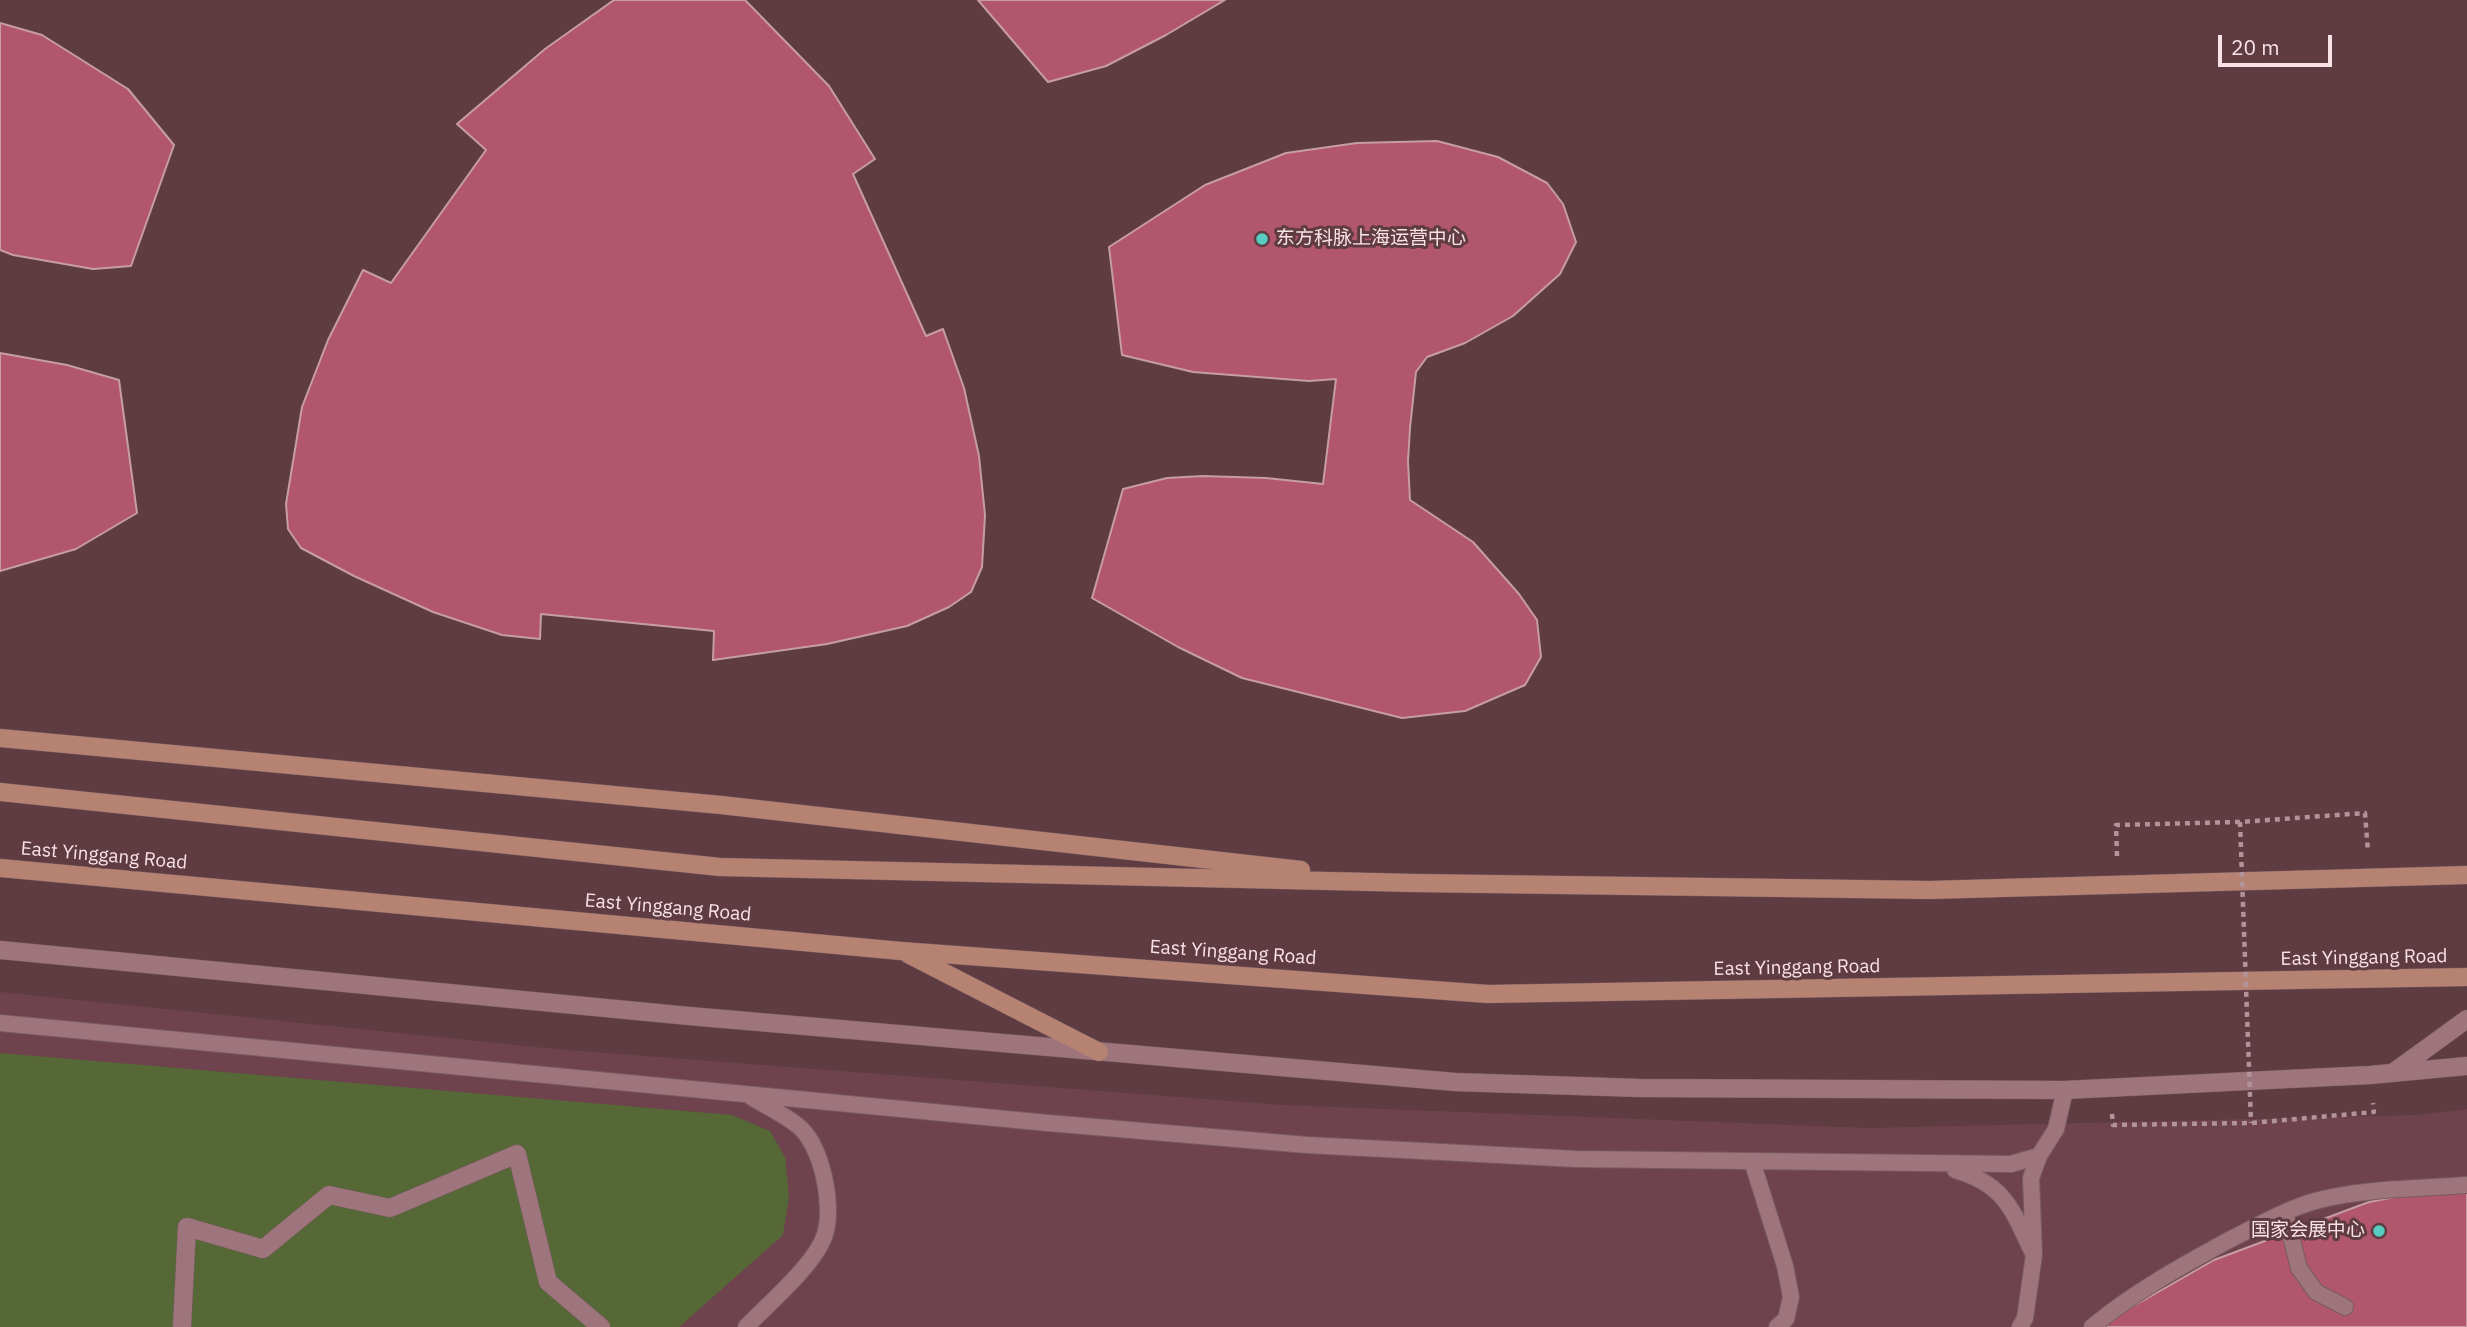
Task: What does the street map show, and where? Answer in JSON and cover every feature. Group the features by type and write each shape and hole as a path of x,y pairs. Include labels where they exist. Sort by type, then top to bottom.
{"main road":[{"path":"0,738 720,805 1415,883"},
{"path":"0,792 720,867 1415,883 1930,890 2467,875"},
{"name":"East Yinggang Road","path":"0,868 901,951 1488,994 2467,978"},
{"path":"901,951 1099,1052"}],"street":[{"path":"0,950 689,1016 1455,1082 1652,1088 2065,1090 2467,1066"},
{"path":"2394,1072 2467,1019"},
{"path":"182,1327 187,1227 263,1249 329,1195 390,1208 517,1154 548,1282 601,1327"}],"lane":[{"path":"0,1023 1307,1145 1576,1159 1940,1165 2011,1164 2039,1156"},
{"path":"2021,1327 2025,1318 2034,1255 2031,1178 2039,1156 2056,1129 2065,1090"},
{"path":"746,1094 799,1126 814,1147 824,1177 828,1205 825,1235 807,1264 746,1327"},
{"path":"1752,1161 1791,1297 1786,1319 1777,1327"},
{"path":"1940,1165 1976,1176 2006,1199 2034,1255"},
{"path":"2092,1327 2114,1309 2196,1258 2285,1213 2317,1201 2358,1193 2467,1185"},
{"path":"2285,1213 2299,1268 2316,1292 2345,1307"}],"path":[{"path":"2116,825 2240,822 2365,813 2369,878"},
{"path":"2240,822 2251,1123"},
{"path":"2113,1125 2251,1123 2374,1112"}],"shaded area":[{"path":"0,992 555,1049 1283,1105 1868,1128 2417,1115 2467,1109 2467,1327 0,1327"}],"green space":[{"path":"0,1053 732,1115 770,1131 785,1157 789,1197 783,1235 679,1327 0,1327"}],"building":[{"path":"614,0 745,0 829,86 875,159 853,174 926,336 943,329 964,388 979,456 985,515 982,567 971,592 949,607 907,626 827,644 713,660 714,631 541,614 540,639 502,635 433,612 354,576 301,548 288,529 286,504 302,407 328,340 363,270 391,283 486,150 457,124 545,49"},
{"path":"978,0 1225,0 1106,66 1048,82"},
{"path":"0,23 42,35 128,89 174,145 131,266 93,269 13,255 0,250"},
{"path":"1437,141 1498,157 1547,183 1563,204 1576,242 1560,274 1513,316 1465,343 1427,357 1416,372 1410,428 1410,500 1473,542 1519,594 1537,620 1541,657 1525,685 1465,711 1402,718 1242,678 1178,647 1092,598 1123,489 1167,478 1203,476 1266,478 1323,484 1336,379 1309,381 1193,372 1122,355 1109,247 1205,185 1286,153 1357,143"},
{"path":"0,353 67,365 119,380 137,513 76,549 0,571"},
{"name":"国家会展中心","path":"2467,1183 2467,1327 2101,1327 2214,1260 2369,1202"}],"place":[{"name":"东方科脉上海运营中心","path":"1262,239"},
{"name":"国家会展中心","path":"2379,1231"}]}
